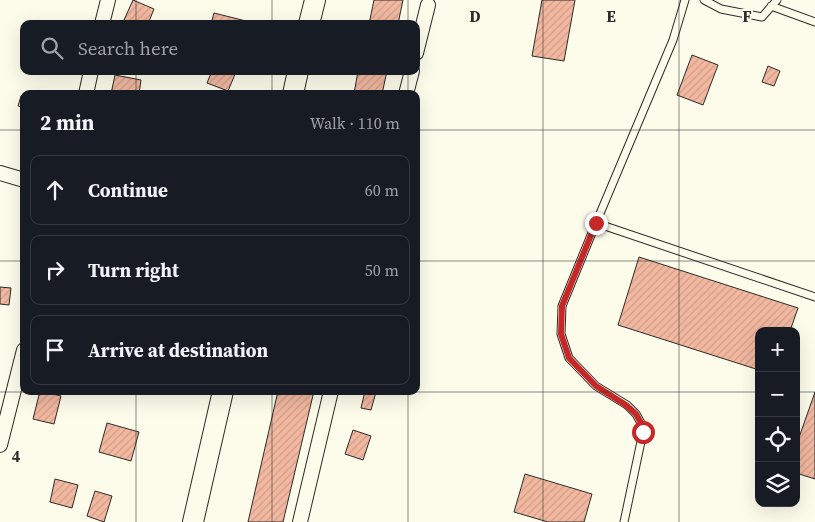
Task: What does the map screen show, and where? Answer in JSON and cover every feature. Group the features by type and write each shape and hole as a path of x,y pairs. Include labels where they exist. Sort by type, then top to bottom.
{"main road":[{"path":"310,20 315,0"},
{"path":"294,90 297,75"},
{"path":"193,522 222,395"}],"street":[{"path":"103,20 108,0"},
{"path":"420,37 428,5"},
{"path":"87,90 90,75"},
{"path":"407,90 411,75"},
{"path":"0,173 20,179"},
{"path":"0,445 20,366"},
{"path":"300,522 330,395"}],"lane":[{"path":"624,522 643,432 641,423 636,414 626,405 596,386 569,358 561,334 562,306 673,40 685,0"},
{"path":"704,0 720,9 762,18 777,0"},
{"path":"771,6 815,22"},
{"path":"596,223 815,297"}],"building":[{"path":"133,0 154,9 150,20 124,20"},
{"path":"374,0 403,0 399,20 370,20"},
{"path":"542,0 575,0 564,61 532,56"},
{"path":"214,13 242,20 212,20"},
{"path":"692,55 718,65 703,105 677,95"},
{"path":"768,66 780,71 774,86 762,82"},
{"path":"115,75 141,80 140,90 112,90"},
{"path":"210,75 235,75 228,90 207,83"},
{"path":"357,75 386,75 383,90 355,90"},
{"path":"639,257 798,308 791,327 755,327 755,369 618,325"},
{"path":"0,287 11,288 9,305 0,304"},
{"path":"815,392 815,479 800,474 800,435"},
{"path":"39,395 61,396 54,424 33,419"},
{"path":"277,395 313,395 283,522 248,522"},
{"path":"364,395 375,395 371,410 361,408"},
{"path":"107,423 139,432 131,461 99,452"},
{"path":"353,430 371,436 363,460 345,454"},
{"path":"525,474 592,494 584,522 548,522 514,512"},
{"path":"55,479 78,485 72,508 50,502"},
{"path":"95,491 112,496 104,522 87,516"}],"route":[{"path":"596,223 562,306 561,334 569,358 596,386 626,405 636,414 643,432"}]}
